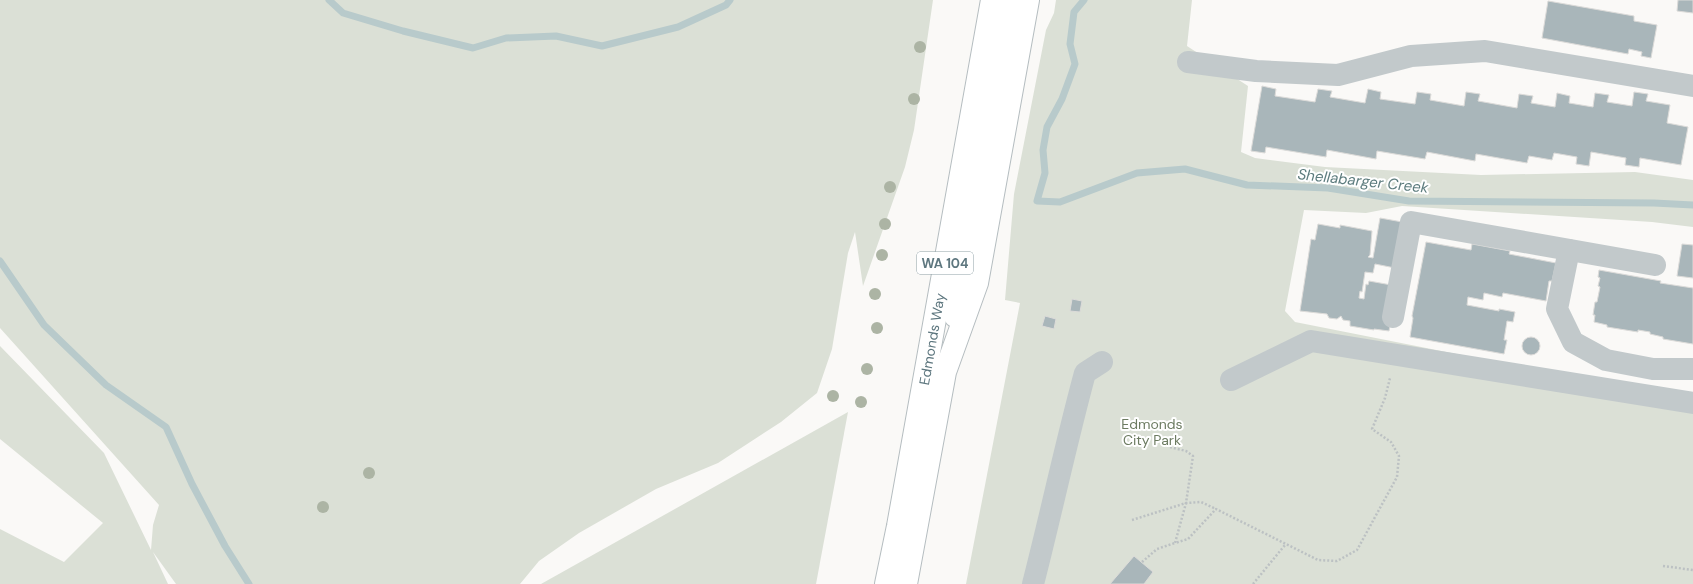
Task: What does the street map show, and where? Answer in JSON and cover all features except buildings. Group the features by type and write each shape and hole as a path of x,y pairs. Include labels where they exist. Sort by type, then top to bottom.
{"main road":[{"name":"Edmonds Way","path":"886,584 898,526 992,0"},
{"name":"WA 104","path":"906,584 945,372 1010,0"},
{"name":"WA 104","path":"945,372 978,284 1028,0"}],"lane":[{"path":"1188,62 1256,71 1338,75 1411,56 1485,51 1693,86"},
{"path":"1393,317 1411,222 1655,265"},
{"path":"1569,250 1558,308 1573,342 1606,360 1653,369 1693,369"},
{"path":"1231,380 1311,342 1693,403"},
{"path":"1033,584 1085,374 1102,362"}],"path":[{"path":"1132,520 1186,503 1201,502 1285,545 1318,560 1338,561 1357,550 1397,477 1399,456 1391,442 1372,429 1385,398 1396,355"},
{"path":"1170,447 1186,451 1193,456 1186,503 1175,543"},
{"path":"1142,562 1157,548 1188,539 1216,509"},
{"path":"1252,584 1285,545"},
{"path":"1663,566 1693,570"}],"green space":[{"path":"0,0 933,0 914,130 905,167 863,286 855,232 848,253 832,349 817,393 781,422 718,463 656,489 579,533 539,561 520,584 176,584 153,552 168,584 0,584 0,529 64,562 103,523 0,439 0,346 104,453 151,550 153,525 159,505 0,328"},
{"name":"Edmonds City Park","path":"1056,0 1192,0 1187,46 1248,86 1241,152 1255,158 1325,167 1481,175 1635,172 1693,180 1693,227 1652,222 1402,206 1366,213 1304,210 1285,311 1295,322 1693,401 1693,584 966,584 1020,303 1005,300 1014,194 1046,30 1054,13"},
{"path":"848,412 816,584 541,584"}],"waterway":[{"path":"329,0 343,13 403,31 473,48 506,38 556,36 602,46 678,27 726,5 730,0"},
{"name":"Shellabarger Creek","path":"1084,0 1074,12 1070,44 1075,64 1062,99 1047,127 1043,150 1045,173 1037,201 1060,202 1137,173 1185,169 1247,185 1328,188 1409,201 1654,203 1693,205"},
{"path":"0,261 44,325 106,385 166,427 192,484 225,546 249,584"}]}
